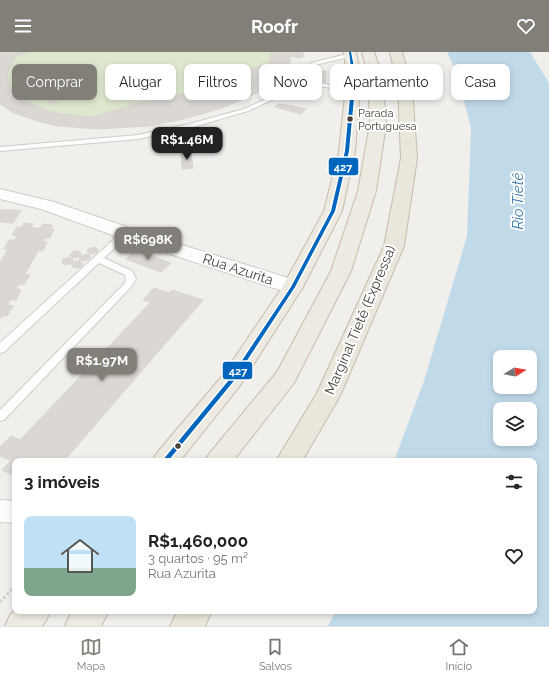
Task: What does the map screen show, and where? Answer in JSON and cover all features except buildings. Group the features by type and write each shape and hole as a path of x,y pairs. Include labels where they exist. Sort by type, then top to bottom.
{"highway":[{"name":"Marginal Tietê (Expressa)","path":"291,458 328,396 394,246 409,158 405,87 396,52"},
{"path":"355,64 356,53"},
{"path":"220,458 286,377 341,271 367,191 378,124 375,75 356,53"},
{"path":"167,458 231,381 293,287 333,211 347,151 351,100"},
{"path":"22,626 32,614"},
{"path":"81,626 91,614"},
{"path":"186,626 195,614"}],"street":[{"name":"Rua Azurita","path":"0,194 49,205 126,233 246,270 293,287"},
{"path":"0,511 12,512"}],"lane":[{"path":"313,64 356,53"},
{"path":"0,149 138,137 190,126 246,110 268,100"},
{"path":"0,348 126,233"},
{"path":"0,417 128,285 131,279 130,273 98,259"}],"path":[{"path":"0,602 12,589"}],"green space":[{"path":"0,52 302,52 302,57 293,55 287,64 259,64 259,89 251,94 251,64 184,64 184,100 231,100 108,126 10,107"}],"water":[{"name":"Rio Tietê","path":"447,52 530,52 549,83 549,626 328,626 334,614 537,614 537,458 395,458 424,381 467,236 471,129 464,100 510,100 510,64 452,64"}],"transit line":[{"name":"427","path":"167,458 231,381 293,287 333,211 347,151 354,77 350,52"}],"place":[{"name":"Parada Portuguesa","path":"350,119"}]}
